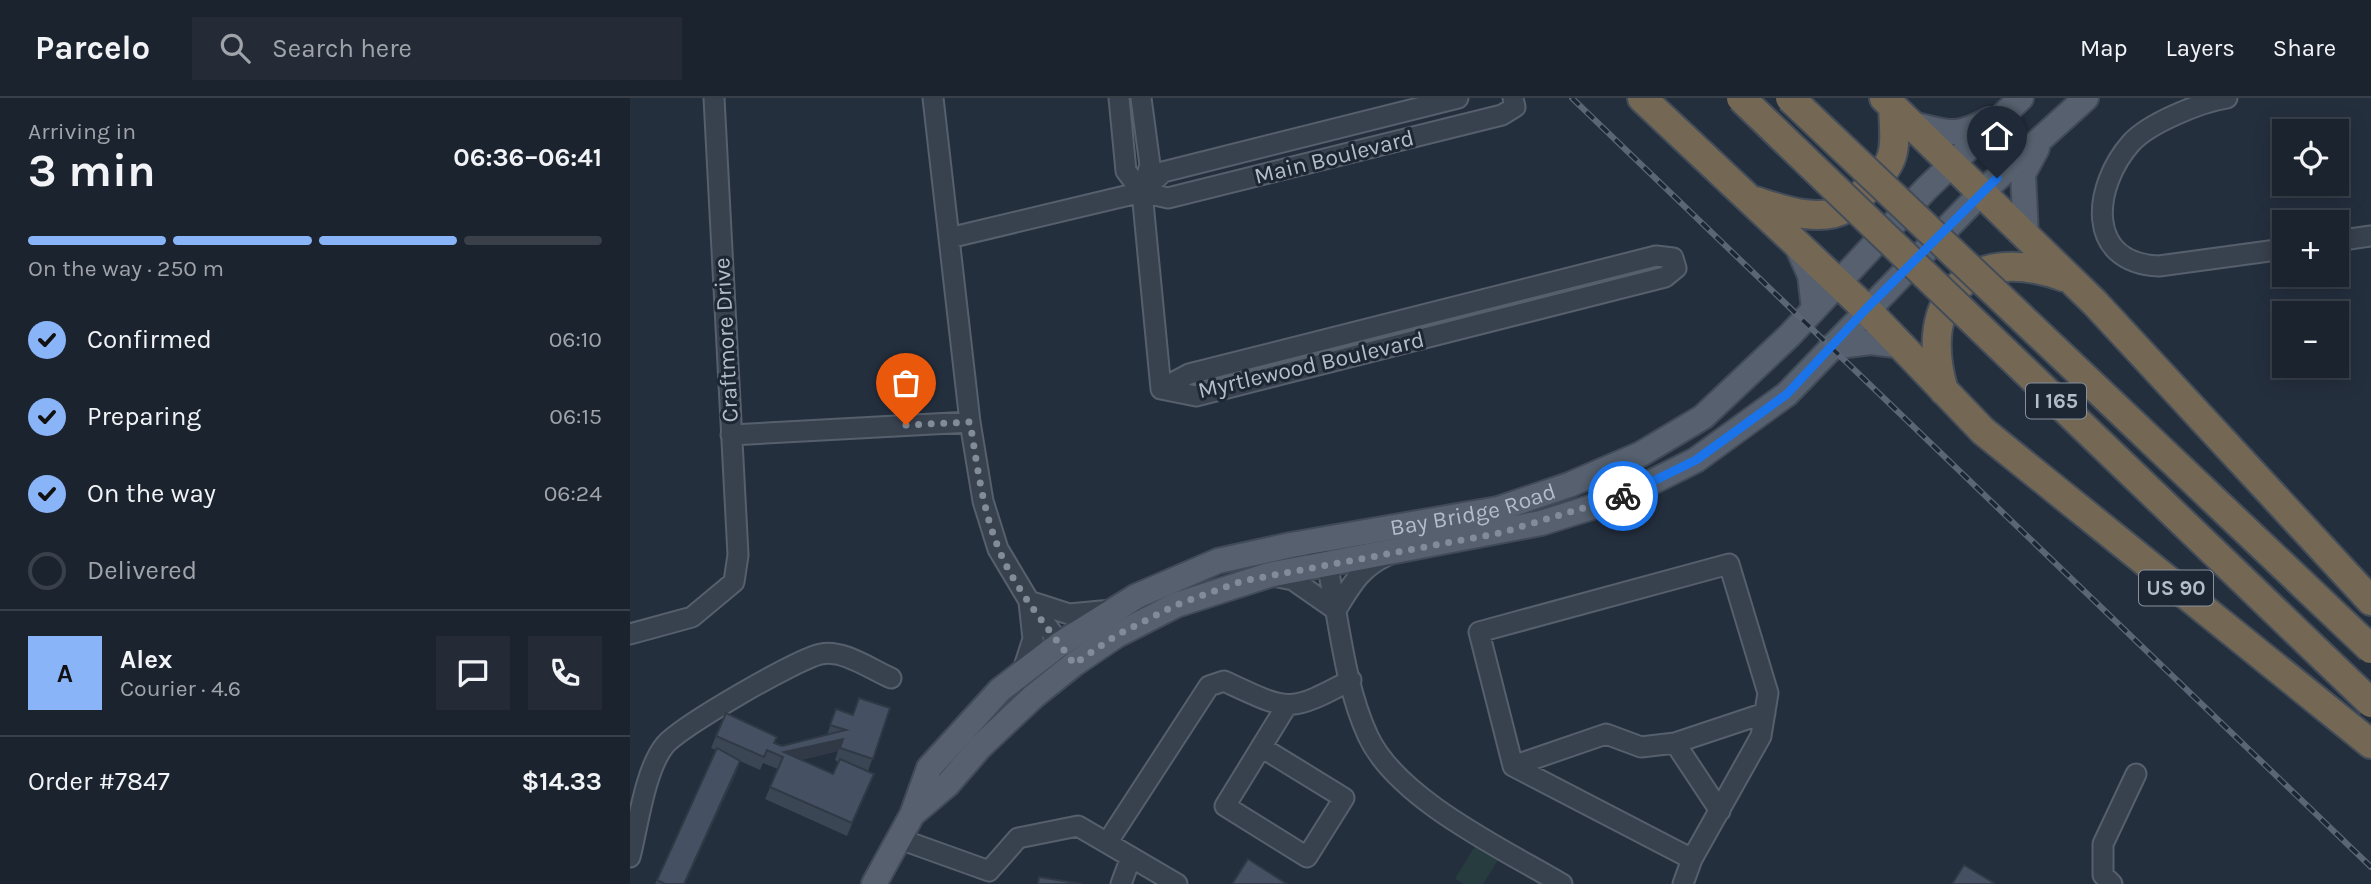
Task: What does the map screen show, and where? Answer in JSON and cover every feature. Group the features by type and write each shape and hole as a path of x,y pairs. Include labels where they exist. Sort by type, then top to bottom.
{"highway":[{"path":"1642,98 1837,282"},
{"name":"I 165","path":"1741,98 2371,703"},
{"name":"I 165","path":"1790,98 2371,649"},
{"path":"1749,199 1790,212 1830,213 1845,209 1886,172 1894,142 1896,110"},
{"path":"1896,110 2095,303 2371,601"},
{"path":"1944,391 1937,363 1938,323 1953,290 1962,280 1981,270 2019,266 2070,279"},
{"name":"US 90","path":"1837,282 1903,346 1983,431 2371,744"}],"main road":[{"name":"Bay Bridge Road","path":"1067,654 1117,635 1176,605 1269,575 1500,533 1618,499 1706,453 1787,394 1866,309 1982,193 2087,98"},
{"name":"Bay Bridge Road","path":"1067,654 1112,610 1218,561 1290,545 1498,509 1569,485 1641,454 1703,418 1814,308 1952,164 2016,103"},
{"path":"1896,110 1959,133 2016,103"},
{"path":"2026,236 2023,174 2043,135"},
{"path":"1795,242 1810,275 1814,308"},
{"path":"1864,255 1860,281 1866,309"},
{"path":"1831,347 1871,342 1903,346"},
{"path":"1326,564 1337,550 1439,530 1465,514"},
{"path":"874,884 912,815 929,768 1000,690 1023,670 1067,654"},
{"path":"912,815 948,784 980,747 1034,696 1067,654"}],"street":[{"name":"Craftmore Drive","path":"630,634 692,617 734,582 738,555 714,98"},
{"path":"933,98 970,422 983,501 998,549 1029,600 1067,654"},
{"path":"1119,98 1126,171 1142,192"},
{"path":"1141,98 1150,165 1142,192 1161,389"},
{"name":"Main Boulevard","path":"1142,192 1163,172 1458,98"},
{"name":"Main Boulevard","path":"949,238 1142,192 1168,198 1502,115 1515,107 1513,98"},
{"path":"2227,98 2161,121 2133,141 2115,165 2102,192 2103,225 2112,247 2139,265 2159,266 2272,250"},
{"path":"2349,239 2371,236"},
{"name":"Myrtlewood Boulevard","path":"1656,256 1673,258 1676,268 1665,277 1196,396 1161,389 1189,374 1656,256"},
{"path":"731,435 970,422"},
{"path":"1290,545 1313,551 1326,564 1351,680 1368,737 1392,770 1429,803 1562,884"},
{"path":"1336,610 1368,565 1396,551"},
{"path":"1684,884 1692,859 1761,736 1768,693 1729,564 1479,632 1513,766 1692,859"},
{"path":"1269,575 1293,580 1336,610"},
{"path":"1029,600 1069,614 1112,610"},
{"path":"1023,670 1033,639 1029,600"},
{"path":"630,857 635,814 665,745 759,684 821,654 836,653 891,678"},
{"path":"1107,843 1209,686 1224,681 1276,705 1304,705 1351,680"},
{"path":"1261,747 1344,799 1307,858 1225,806 1261,747 1287,705"},
{"path":"1513,766 1606,734 1641,747 1675,743 1765,713"},
{"path":"1675,743 1720,811"},
{"path":"2112,884 2103,875 2103,844 2136,774"},
{"path":"897,838 989,871 1018,838 1078,826 1107,843 1139,869 1177,884"},
{"path":"1121,884 1139,869"}],"green space":[{"path":"1475,846 1498,860 1483,884 1464,884 1455,879"}],"building":[{"path":"859,698 890,708 873,759 840,748 843,739 784,752 833,774 840,759 874,774 852,823 770,787 783,757 767,750 764,757 716,736 726,713 777,737 774,743 782,746 846,730 830,725 836,709 853,715"},
{"path":"717,748 740,761 684,884 665,884 657,880"},
{"path":"1248,859 1287,884 1232,884"},
{"path":"1964,865 1994,883 1952,884"},
{"path":"1039,877 1082,884 1038,884"}],"railway":[{"path":"1572,98 2371,867"}],"way so far":[{"path":"906,425 970,422 983,501 998,549 1029,600 1074,664 1117,635 1176,605 1242,581 1500,533 1541,523 1623,496"}],"route":[{"path":"1623,496 1696,460 1787,394 1866,309 1997,178"}]}
